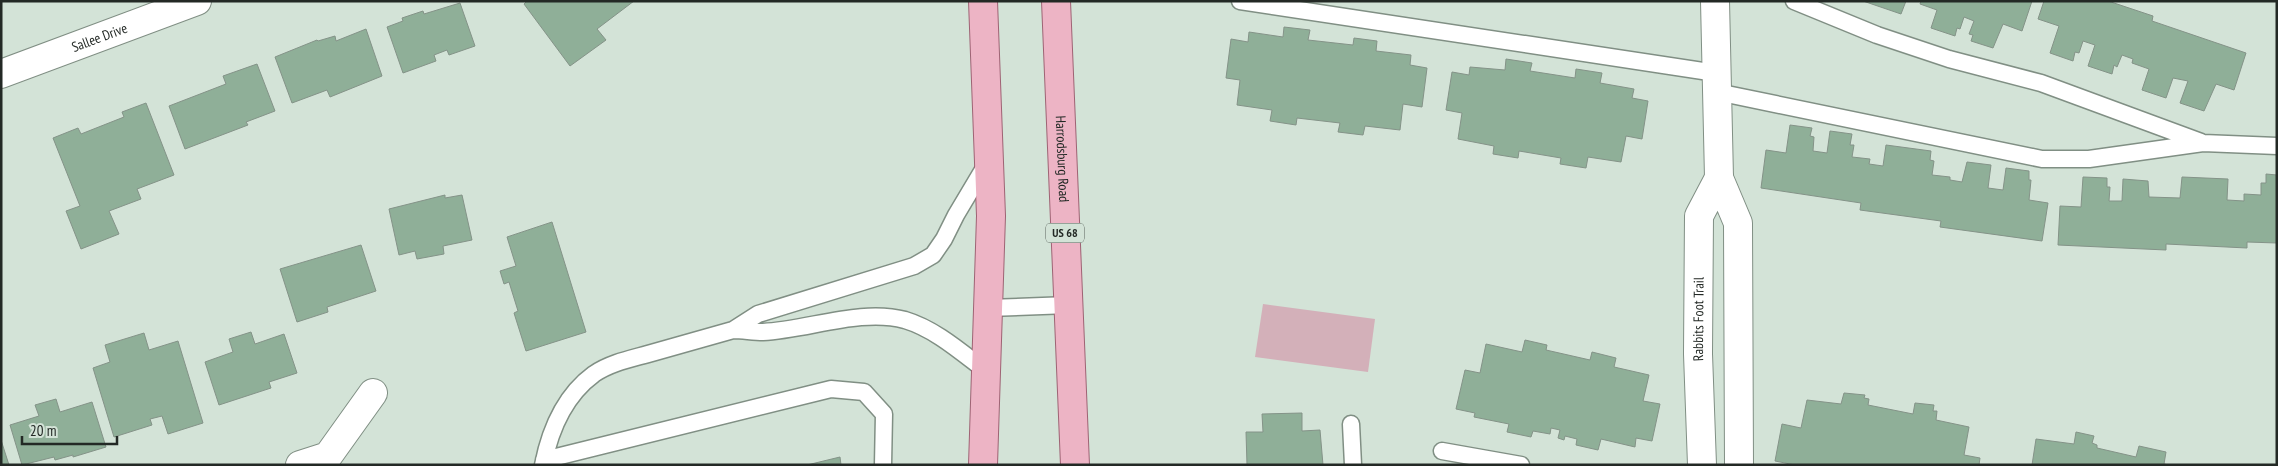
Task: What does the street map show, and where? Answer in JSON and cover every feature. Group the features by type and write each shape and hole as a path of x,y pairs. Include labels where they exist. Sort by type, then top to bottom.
{"main road":[{"path":"983,1 991,216 983,465"},
{"name":"Harrodsburg Road","path":"1056,1 1075,465"}],"street":[{"name":"Sallee Drive","path":"1,74 197,1"},
{"name":"Rabbits Foot Trail","path":"1715,1 1719,178 1738,224 1738,465"},
{"name":"Rabbits Foot Trail","path":"1702,465 1698,354 1700,216 1719,178"},
{"path":"300,465 328,456 373,393"}],"lane":[{"path":"1240,1 1717,83 2042,159 2089,159 2203,143 2277,146"},
{"path":"1794,1 1877,35 1949,59 2041,83 2203,143"},
{"path":"883,465 884,414 864,392 830,389 543,462 547,442 559,414 574,394 594,374 615,364 732,330 758,314 914,266 933,255 989,161"},
{"path":"988,308 1068,305"},
{"path":"732,330 763,332 875,316 904,320 927,330 953,346 986,371"},
{"path":"1350,424 1353,465"},
{"path":"1442,450 1521,465"}],"shaded area":[{"path":"1263,304 1375,319 1368,372 1255,357"}],"building":[{"path":"527,1 634,1 597,29 606,40 570,66 524,4"},
{"path":"1863,1 1906,1 1901,14"},
{"path":"1921,1 2032,1 2022,31 2003,24 1993,48 1971,41 1973,35 1969,34 1974,21 1964,17 1960,29 1957,28 1955,36 1931,28 1937,10 1920,4"},
{"path":"2044,1 2108,1 2153,16 2152,21 2246,53 2234,90 2216,84 2204,111 2180,103 2188,81 2173,78 2166,98 2142,90 2149,69 2132,63 2133,59 2122,55 2117,67 2114,65 2112,74 2088,66 2095,45 2083,41 2079,53 2075,52 2073,61 2050,53 2059,26 2038,19"},
{"path":"460,3 475,46 449,55 447,50 434,55 436,61 403,73 387,27 403,21 402,18 423,11 424,14"},
{"path":"1284,27 1310,30 1308,40 1353,45 1354,38 1377,41 1376,51 1411,55 1410,65 1427,68 1422,107 1403,104 1400,130 1365,126 1363,135 1338,132 1340,123 1297,118 1296,125 1270,121 1272,110 1237,105 1240,80 1226,78 1231,39 1248,42 1249,32 1283,37"},
{"path":"366,29 382,76 330,97 327,90 292,103 275,57 317,40 335,36 336,41"},
{"path":"1506,59 1532,63 1530,71 1575,78 1576,69 1602,73 1600,83 1634,89 1632,98 1648,101 1642,139 1626,136 1621,162 1588,157 1586,168 1560,164 1561,158 1519,151 1518,158 1493,154 1494,146 1458,139 1462,113 1446,110 1452,72 1469,75 1470,67 1505,70"},
{"path":"257,64 275,111 246,122 248,125 185,149 169,106 226,84 223,76"},
{"path":"146,103 174,175 137,189 141,199 109,211 119,234 81,249 66,211 80,206 53,138 78,128 81,134 124,117 122,112"},
{"path":"1790,125 1812,128 1810,136 1814,137 1813,151 1827,153 1830,131 1852,134 1850,145 1854,145 1852,157 1870,159 1869,164 1883,166 1886,145 1931,151 1930,160 1934,161 1932,175 1950,177 1950,180 1962,182 1967,162 1991,165 1988,188 2003,190 2006,168 2029,171 2029,180 2031,180 2029,200 2048,203 2042,241 1940,227 1941,221 1860,210 1861,203 1761,188 1766,150 1786,153"},
{"path":"2266,174 2277,175 2277,243 2247,242 2247,248 2166,244 2166,250 2058,245 2060,206 2081,207 2083,177 2107,178 2107,187 2110,187 2109,201 2122,201 2123,179 2148,181 2149,197 2180,198 2182,177 2228,179 2227,200 2244,201 2244,194 2261,195 2261,183 2266,183"},
{"path":"445,195 445,198 462,195 472,240 443,246 444,254 417,259 415,251 399,255 389,209"},
{"path":"552,222 586,332 526,351 514,313 518,311 509,282 504,284 500,271 516,266 507,237"},
{"path":"361,245 376,291 327,307 328,312 297,322 280,269"},
{"path":"251,332 255,344 284,334 297,373 269,382 271,388 219,405 205,362 233,352 229,339"},
{"path":"144,333 149,350 178,341 203,423 168,434 162,416 150,419 152,425 114,437 93,368 110,362 105,345"},
{"path":"1525,340 1547,345 1546,350 1590,360 1592,352 1616,358 1614,367 1649,375 1643,401 1660,404 1652,441 1636,438 1635,447 1601,439 1598,450 1576,445 1577,439 1565,436 1564,440 1558,438 1560,430 1551,428 1550,434 1533,431 1531,437 1507,432 1509,424 1474,417 1475,413 1456,409 1465,370 1480,373 1486,344 1522,352"},
{"path":"1844,393 1865,395 1864,398 1869,399 1868,405 1913,414 1915,403 1934,405 1933,411 1937,411 1936,420 1969,427 1964,455 1980,458 1979,465 1795,465 1775,461 1782,424 1801,428 1807,400 1841,404"},
{"path":"56,399 60,412 92,402 106,447 73,457 73,455 55,460 54,457 22,465 10,425 39,416 35,405"},
{"path":"1302,413 1302,431 1320,430 1323,465 1247,465 1246,432 1263,432 1262,414"},
{"path":"2076,432 2094,436 2092,443 2097,445 2097,448 2136,457 2139,446 2166,452 2164,464 2169,465 2032,465 2036,439 2074,444"},
{"path":"1,440 9,465 1,465"},
{"path":"840,457 841,465 807,465"}]}
